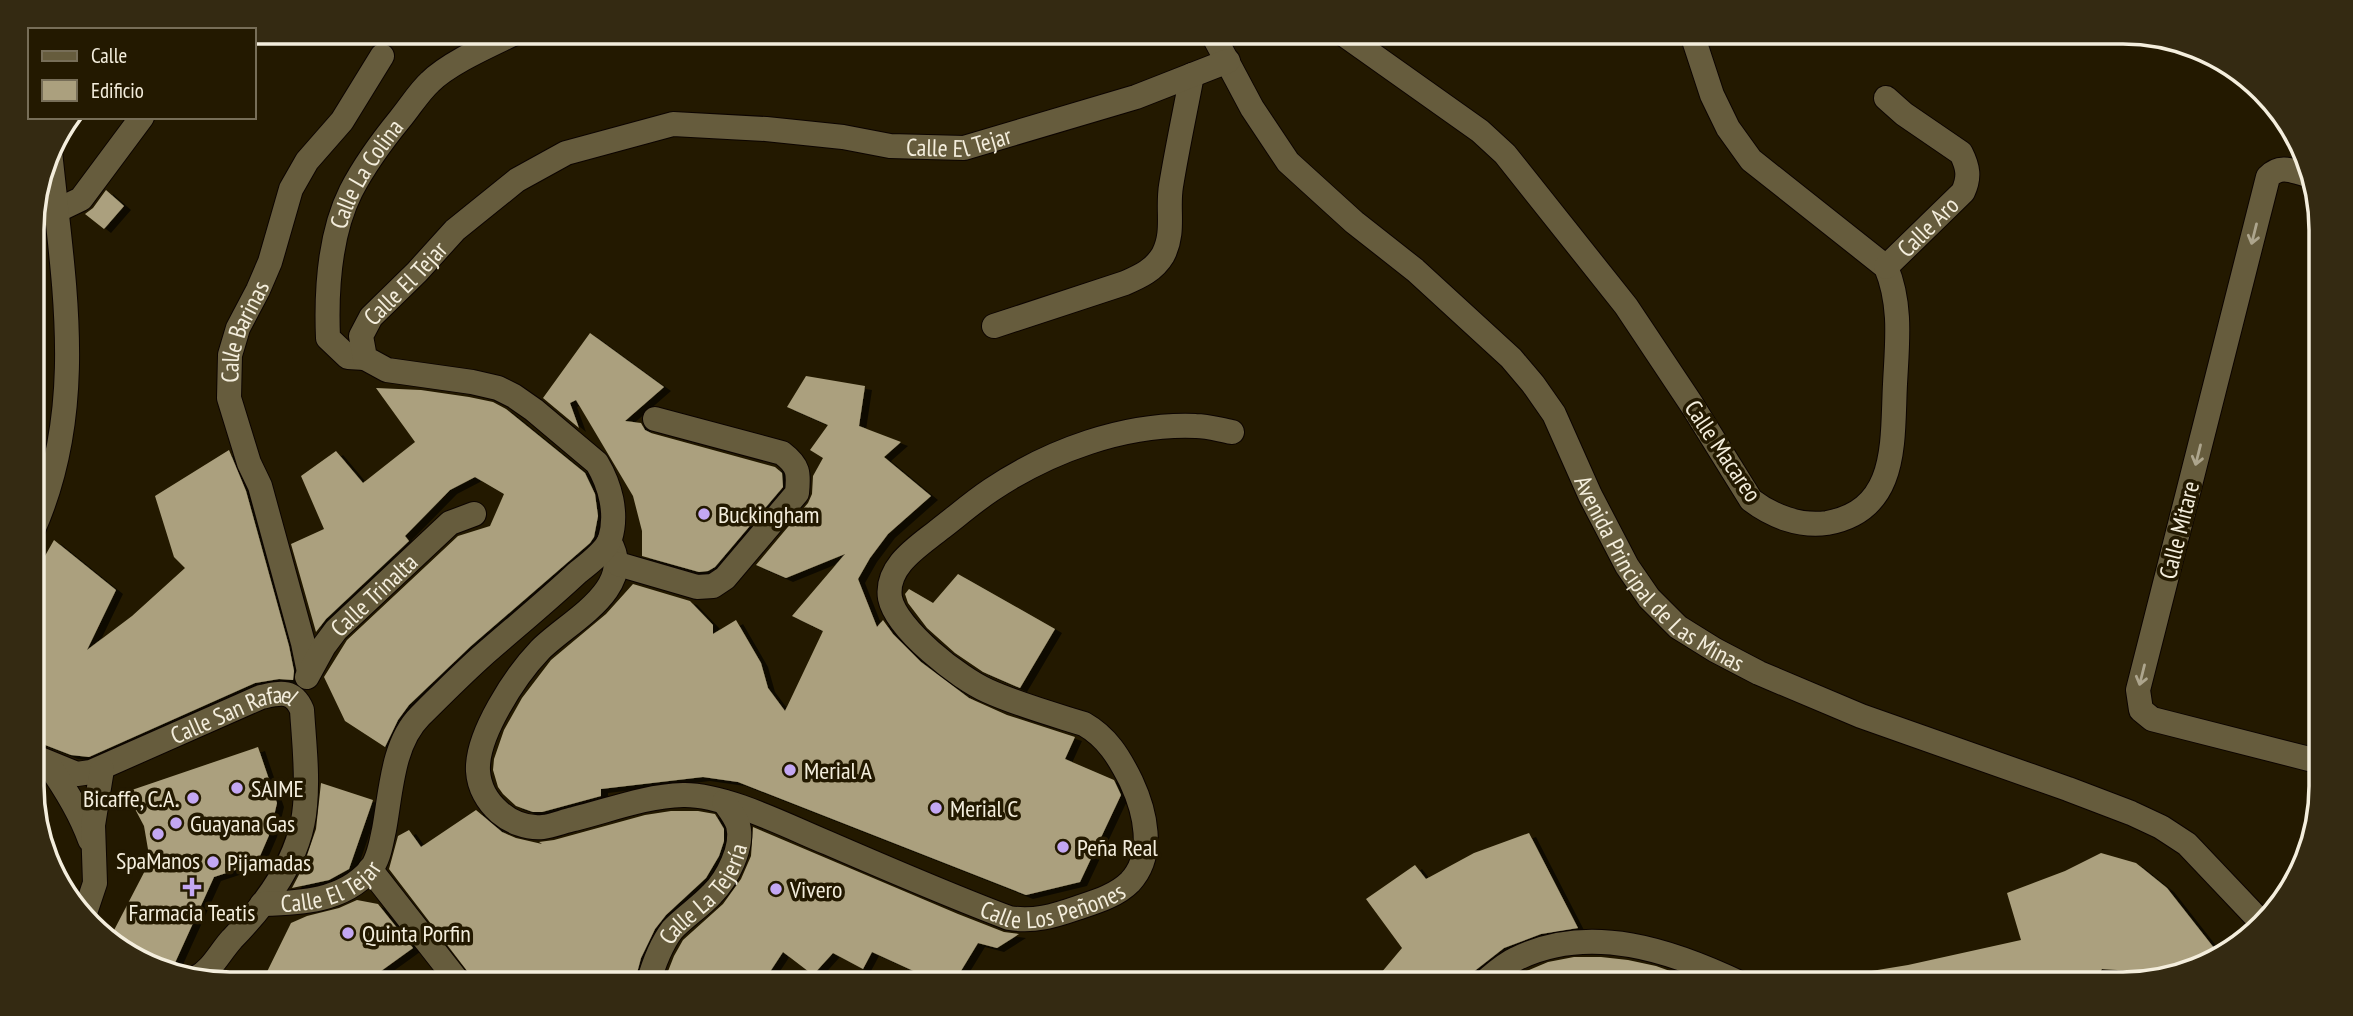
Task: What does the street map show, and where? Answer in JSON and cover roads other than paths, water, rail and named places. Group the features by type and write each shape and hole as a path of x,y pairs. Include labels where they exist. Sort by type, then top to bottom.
{"street":[{"name":"Calle La Colina","path":"365,358 348,357 328,338 326,300 331,261 338,226 352,189 386,137 430,82 467,57 494,44"},
{"name":"Avenida Principal de Las Minas","path":"1218,44 1252,108 1288,162 1354,222 1415,270 1511,358 1533,384 1554,414 1590,495 1627,566 1649,598 1678,627 1714,650 1759,673 1861,716 2068,789 2161,827 2187,844 2256,917"},
{"name":"Calle Macareo","path":"1356,44 1480,131 1506,154 1626,306 1751,500 1780,517 1818,524 1839,520 1858,513 1871,502 1881,486 1892,452 1898,335 1898,309 1886,267"},
{"path":"1695,44 1717,106 1728,128 1751,160 1886,267"},
{"name":"Calle Barinas","path":"309,673 260,486 249,463 229,398 230,355 238,328 270,262 291,189 307,162 342,121 382,55"},
{"name":"Calle El Tejar","path":"262,904 304,903 345,890 370,869 377,858 394,771 403,742 418,717 483,655 590,562 613,553 610,485 604,473 597,463 534,410 498,388 387,370 365,358 361,336 371,317 455,230 517,180 566,153 673,124 779,130 843,137 890,146 964,148 1136,97 1228,61"},
{"path":"994,326 1125,283 1144,275 1156,265 1170,236 1170,188 1192,75"},
{"name":"Calle Aro","path":"1886,98 1904,114 1961,153 1966,162 1968,180 1963,192 1886,267"},
{"path":"56,211 81,199 141,119"},
{"name":"Calle Mitare","path":"2300,173 2285,169 2274,170 2268,177 2138,690 2141,710 2152,719 2309,759"},
{"path":"44,499 52,477 66,410 68,377 66,305 52,174"},
{"path":"613,553 697,587 713,586 725,578 797,493 799,475 792,461 782,453 655,419"},
{"name":"Calle Los Peñones","path":"613,553 616,574 606,590 591,607 540,650 512,687 483,740 478,770 485,795 506,818 525,826 543,827 646,799 684,795 724,802 1009,918 1028,921 1044,919 1105,898 1120,890 1141,865 1145,847 1144,814 1126,772 1109,743 1098,732 1084,724 986,691 939,658 912,635 895,613 890,600 891,578 918,545 992,489 1042,461 1097,440 1129,432 1178,426 1199,426 1232,432"},
{"name":"Calle Trinalta","path":"298,700 309,673 336,630 450,523 474,514"},
{"name":"Calle San Rafael","path":"44,762 77,774 102,769 261,697 281,693 298,700 302,710 306,767 305,809 295,848 273,892 204,971"},
{"path":"44,765 71,797 96,854"},
{"path":"87,905 95,883 93,825 102,769"},
{"name":"Calle La Tejería","path":"652,972 660,950 673,930 713,894 731,865 736,852 739,828 724,802"},
{"path":"370,869 451,972"},
{"path":"1496,972 1528,954 1584,942 1627,944 1673,954 1717,972"}],"place":[{"name":"Buckingham","path":"704,514"},
{"name":"Merial A","path":"790,770"},
{"name":"SAIME","path":"237,788"},
{"name":"Bicaffe, C.A.","path":"193,798"},
{"name":"Merial C","path":"936,808"},
{"name":"Guayana Gas","path":"176,823"},
{"name":"SpaManos","path":"158,834"},
{"name":"Peña Real","path":"1063,847"},
{"name":"Pijamadas","path":"213,862"},
{"name":"Farmacia Teatis","path":"192,887"},
{"name":"Vivero","path":"776,889"},
{"name":"Quinta Porfin","path":"348,933"}]}
